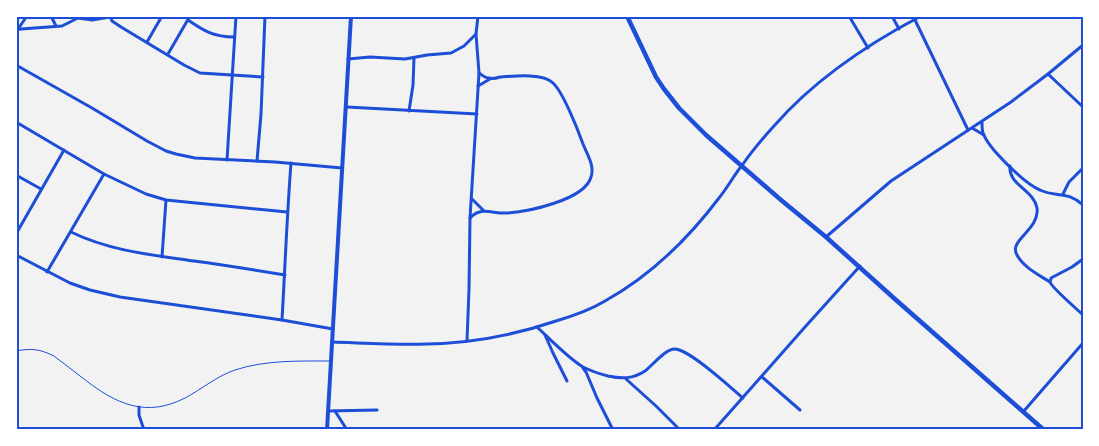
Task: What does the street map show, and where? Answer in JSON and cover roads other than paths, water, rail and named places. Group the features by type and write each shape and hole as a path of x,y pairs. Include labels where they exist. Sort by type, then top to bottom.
{"main road":[{"path":"627,16 653,72 679,108 706,135 860,266 1044,430"}],"street":[{"path":"17,30 27,16"},
{"path":"51,16 56,26"},
{"path":"148,42 162,16"},
{"path":"227,160 236,16"},
{"path":"257,161 266,16"},
{"path":"327,430 352,16"},
{"path":"467,340 470,218 479,73 476,34 478,16"},
{"path":"849,16 868,48"},
{"path":"892,16 899,29"},
{"path":"332,342 425,344 502,335 537,327 575,315 604,302 631,285 673,250 719,199 742,165 773,127 795,104 830,74 868,48 921,16"},
{"path":"17,30 56,26 66,24 78,18 92,20 110,17 112,21 200,73 263,77"},
{"path":"168,54 189,18 210,34 234,37"},
{"path":"915,20 970,129 984,136"},
{"path":"348,59 370,57 405,59 451,53 464,46 476,34"},
{"path":"826,237 891,182 1048,74 1083,45"},
{"path":"409,111 414,58"},
{"path":"16,66 166,151 195,158 291,163 342,168"},
{"path":"470,218 473,214 483,211 498,213 526,211 560,201 581,190 592,176 590,160 580,135 562,97 552,82 546,78 539,77 490,78 479,73"},
{"path":"1048,74 1083,107"},
{"path":"478,86 490,78"},
{"path":"347,107 476,114"},
{"path":"982,121 984,136 1020,176 1037,189 1063,194 1076,199 1083,205"},
{"path":"16,122 104,174 146,194 166,200 287,212"},
{"path":"16,234 64,150"},
{"path":"282,320 291,163"},
{"path":"1010,166 1011,176 1034,201 1037,209 1035,221 1015,246 1017,255 1028,267 1050,282 1083,315"},
{"path":"1063,194 1069,182 1083,168"},
{"path":"48,272 104,174"},
{"path":"16,175 41,189"},
{"path":"472,198 483,211"},
{"path":"162,257 166,200"},
{"path":"71,232 98,243 126,250 162,257 285,274"},
{"path":"16,255 70,283 120,297 333,329"},
{"path":"1050,282 1051,278 1083,259"},
{"path":"716,429 804,327 860,266"},
{"path":"537,327 582,366 601,374 625,379 640,374 668,351 680,350 696,358 743,398"},
{"path":"545,334 552,353 567,381"},
{"path":"1023,412 1083,343"},
{"path":"582,366 596,398 614,430"},
{"path":"762,377 800,410"},
{"path":"625,379 680,430"},
{"path":"139,407 139,415 144,430"},
{"path":"335,410 347,430"},
{"path":"328,411 377,410"}],"lane":[{"path":"16,351 38,349 54,356 102,392 125,404 139,407 175,402 219,377 249,366 330,361"}]}
